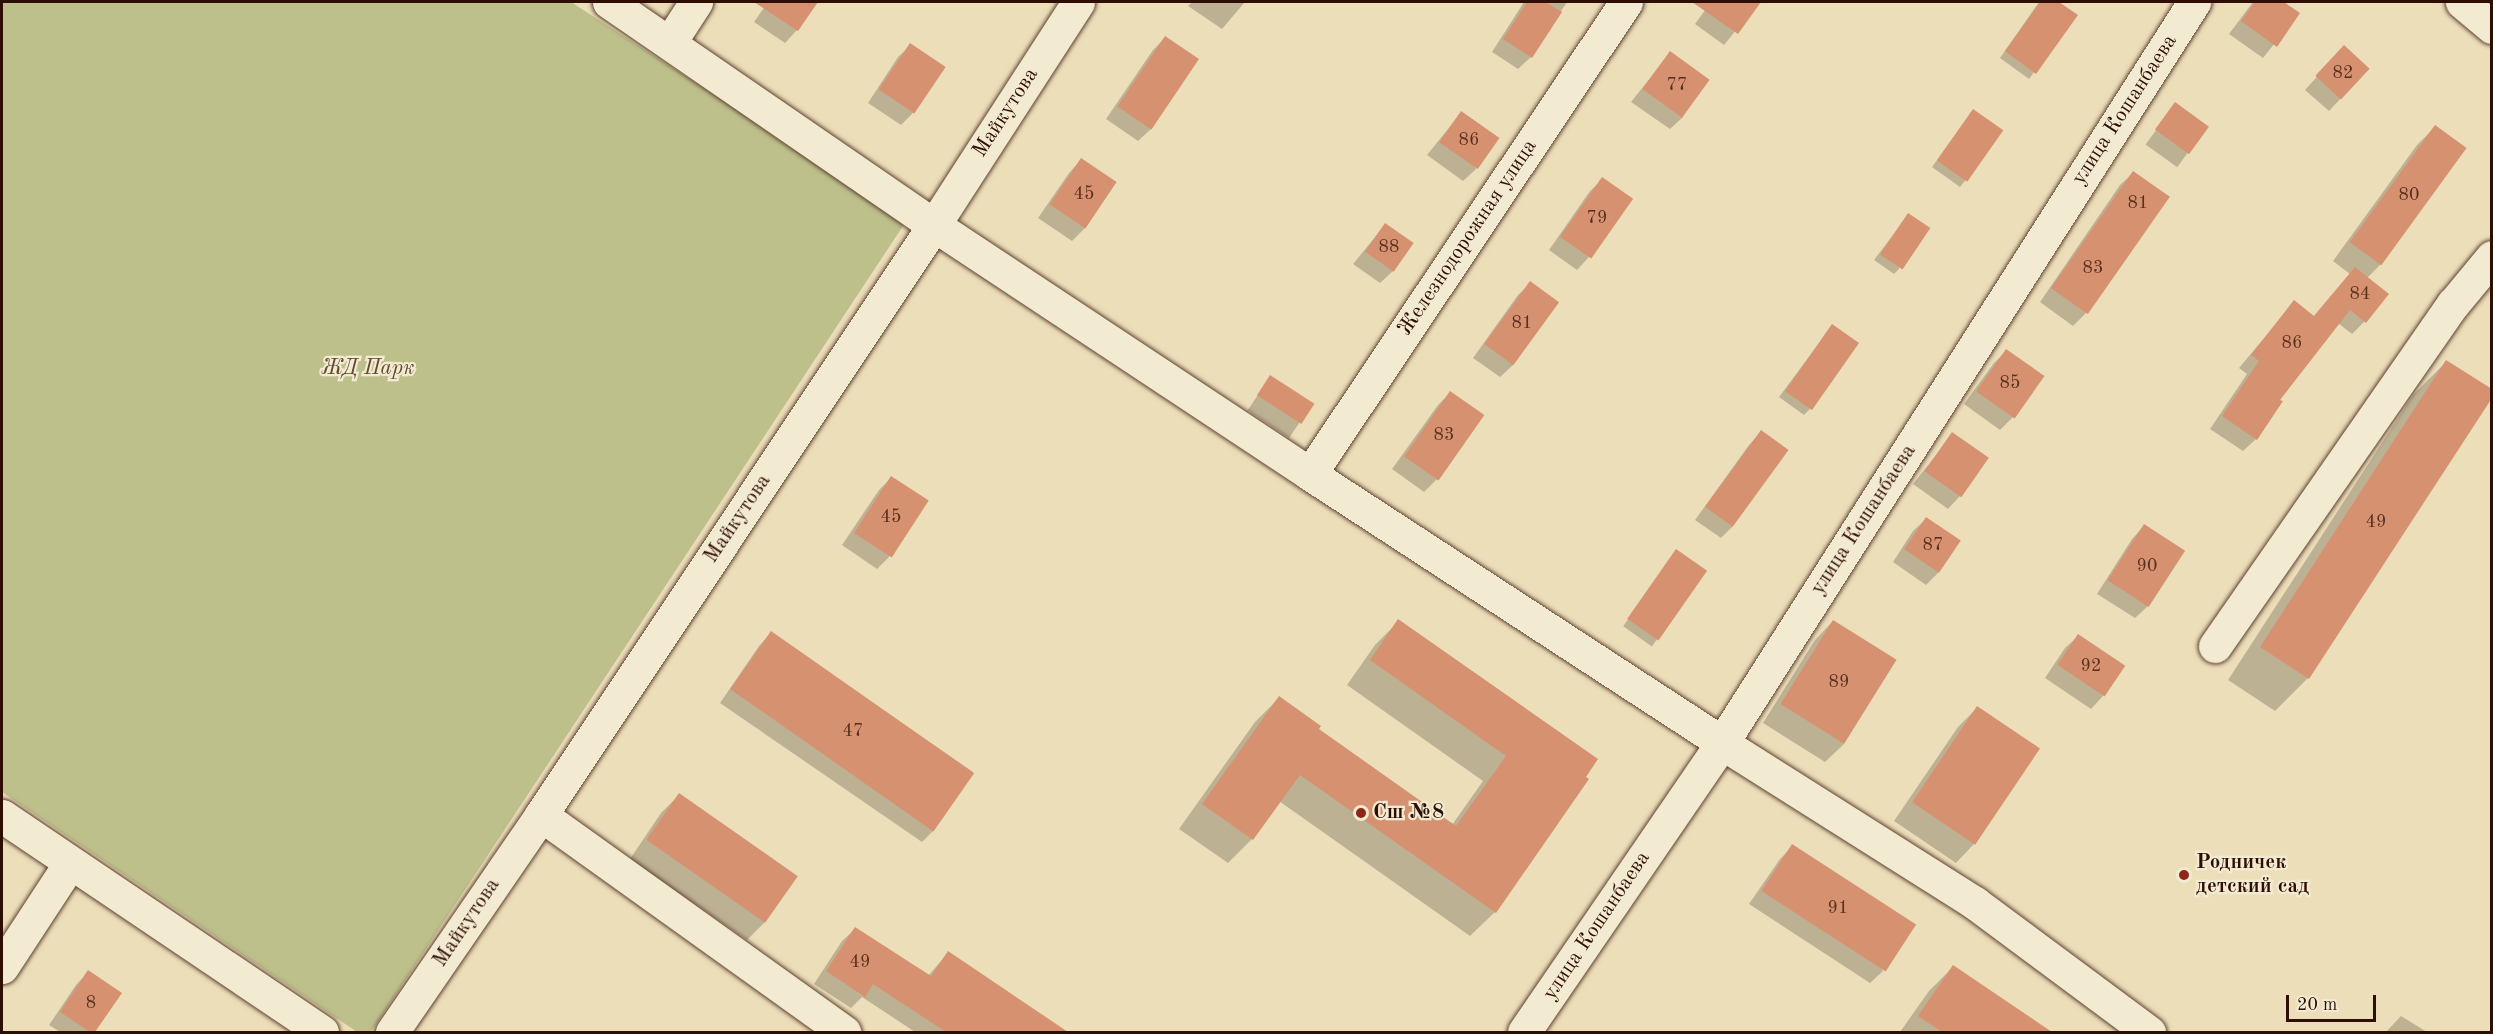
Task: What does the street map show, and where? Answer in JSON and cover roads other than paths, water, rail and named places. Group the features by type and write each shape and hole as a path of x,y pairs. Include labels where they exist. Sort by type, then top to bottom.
{"street":[{"path":"609,2 934,225 1310,474 1722,743 1975,903 2150,1032"},
{"path":"670,42 696,2"},
{"name":"Майкутова","path":"392,1032 541,815 934,225 1078,2"},
{"name":"Железнодорожная улица","path":"1310,474 1626,2"},
{"name":"улица Кошанбаева","path":"1524,1032 1722,743 2194,2"},
{"path":"2462,2 2492,27"},
{"path":"2214,646 2453,304 2492,257"},
{"path":"541,815 844,1032"},
{"path":"2,816 322,1032"},
{"path":"2,967 70,863"}],"place":[{"name":"Сш №8","path":"1361,813"},
{"name":"Родничек детский сад","path":"2184,875"}],"park label":[{"name":"ЖД Парк","path":"368,369"}]}
